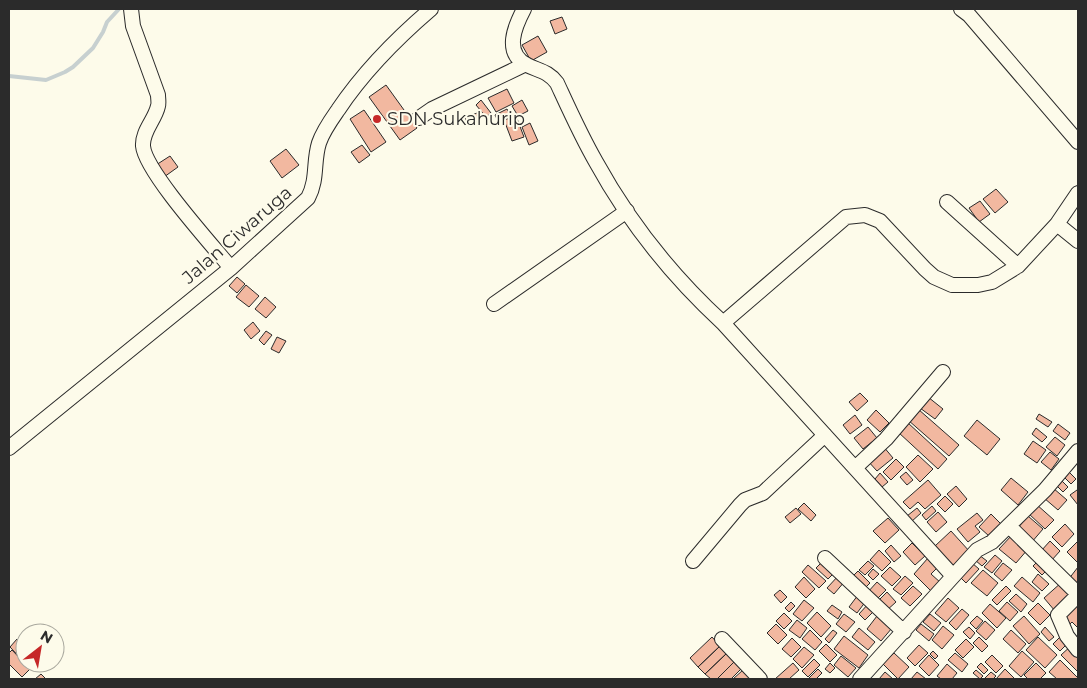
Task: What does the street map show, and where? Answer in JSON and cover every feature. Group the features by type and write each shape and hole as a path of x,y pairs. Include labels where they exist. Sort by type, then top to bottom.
{"street":[{"path":"131,9 133,26 158,94 158,106 144,137 143,146 147,160 172,196 230,268"},
{"name":"Jalan Ciwaruga","path":"9,448 230,268 308,198 313,188 319,143 326,126 374,62 407,29 431,9"},
{"path":"524,9 515,25 512,41 515,54 520,61 548,73 557,83 596,162 627,211 670,270 723,323 856,467 953,576"},
{"path":"961,9 1078,142"},
{"path":"419,118 432,109 526,64"},
{"path":"723,323 846,217 864,215 880,220 934,277 952,285 978,285 992,282 1018,266 1057,224 1078,193"},
{"path":"947,202 1018,266"},
{"path":"494,304 627,211"},
{"path":"1057,224 1078,241"},
{"path":"856,467 886,439 944,372"},
{"path":"693,561 740,505 767,489 825,435"},
{"path":"860,679 977,550 992,542 1009,526 1045,490 1078,452"},
{"path":"1009,526 1077,593 1058,615 1067,636 1078,650"},
{"path":"825,558 904,632"},
{"path":"722,639 760,679"}],"building":[{"path":"562,17 567,29 555,34 550,21"},
{"path":"538,36 547,52 531,61 522,45"},
{"path":"386,85 417,128 400,140 369,97"},
{"path":"507,89 514,103 496,112 488,98"},
{"path":"481,100 491,113 486,117 476,105"},
{"path":"522,100 528,111 518,116 512,106"},
{"path":"507,109 510,115 498,121 495,115"},
{"path":"364,110 386,142 371,152 350,119"},
{"path":"477,113 480,120 468,125 465,118"},
{"path":"516,116 524,137 512,141 504,120"},
{"path":"530,123 538,141 529,145 522,127"},
{"path":"362,145 370,155 359,163 351,152"},
{"path":"286,149 299,165 282,178 270,161"},
{"path":"170,156 178,167 164,177 156,165"},
{"path":"996,189 1008,202 995,213 983,199"},
{"path":"980,201 990,214 979,222 969,208"},
{"path":"237,277 245,284 237,293 229,286"},
{"path":"246,285 259,296 249,307 236,297"},
{"path":"265,297 276,307 266,318 255,309"},
{"path":"253,322 260,331 251,339 244,330"},
{"path":"266,331 272,335 264,345 259,340"},
{"path":"277,337 286,341 279,353 271,349"},
{"path":"860,393 868,401 857,411 849,402"},
{"path":"928,397 943,409 935,419 920,408"},
{"path":"918,409 959,445 949,456 908,420"},
{"path":"876,410 889,423 880,432 867,420"},
{"path":"1039,414 1052,422 1048,427 1036,419"},
{"path":"855,415 862,425 850,434 843,425"},
{"path":"977,420 1000,439 987,455 964,436"},
{"path":"907,422 947,459 938,469 898,432"},
{"path":"1058,424 1070,433 1065,440 1053,431"},
{"path":"868,427 877,438 863,449 854,438"},
{"path":"1036,428 1047,437 1042,442 1032,434"},
{"path":"1055,437 1065,445 1057,456 1046,447"},
{"path":"1033,441 1046,450 1037,463 1024,454"},
{"path":"883,446 893,458 877,471 867,460"},
{"path":"1050,452 1059,459 1051,470 1041,462"},
{"path":"918,455 933,469 920,482 906,467"},
{"path":"896,459 904,467 891,480 883,472"},
{"path":"1068,471 1076,479 1071,484 1063,476"},
{"path":"906,472 913,480 907,485 900,477"},
{"path":"880,473 888,482 882,487 875,479"},
{"path":"1011,478 1028,492 1018,505 1001,490"},
{"path":"1059,478 1068,487 1063,492 1054,483"},
{"path":"928,480 941,495 925,509 918,502 910,509 903,502"},
{"path":"956,486 967,499 959,507 947,494"},
{"path":"1053,488 1067,500 1058,510 1044,498"},
{"path":"1078,491 1078,505 1070,495"},
{"path":"945,496 953,504 945,512 937,504"},
{"path":"804,503 816,515 811,521 798,509"},
{"path":"1036,504 1054,520 1045,529 1028,513"},
{"path":"932,506 936,511 926,520 922,515"},
{"path":"796,508 801,514 790,523 785,517"},
{"path":"917,508 921,513 911,522 907,516"},
{"path":"938,512 947,522 936,532 927,522"},
{"path":"977,513 983,520 975,526 980,532 968,542 957,529"},
{"path":"991,514 1001,524 989,536 979,527"},
{"path":"1028,516 1043,529 1031,543 1016,530"},
{"path":"888,518 899,530 885,543 873,531"},
{"path":"1065,524 1074,534 1062,547 1052,537"},
{"path":"951,531 970,552 954,567 935,546"},
{"path":"1012,535 1028,549 1016,563 999,549"},
{"path":"1050,541 1060,551 1051,561 1041,551"},
{"path":"1078,541 1078,561 1077,562 1067,552"},
{"path":"912,543 925,556 915,565 903,552"},
{"path":"891,545 901,556 894,562 885,551"},
{"path":"879,550 891,562 882,571 870,560"},
{"path":"979,555 987,561 982,566 975,560"},
{"path":"995,555 1002,561 992,573 984,567"},
{"path":"928,558 938,567 931,574 941,583 932,592 914,574"},
{"path":"825,559 837,570 828,579 816,568"},
{"path":"868,561 874,566 865,575 859,570"},
{"path":"1038,561 1047,570 1042,575 1033,566"},
{"path":"972,563 979,569 966,583 959,576"},
{"path":"1003,563 1012,570 1002,581 994,574"},
{"path":"808,565 826,581 819,588 802,572"},
{"path":"890,567 901,577 892,586 881,576"},
{"path":"1078,567 1078,588 1068,580"},
{"path":"873,569 879,574 873,580 868,575"},
{"path":"983,570 998,583 987,596 971,583"},
{"path":"858,571 870,583 861,592 849,580"},
{"path":"1038,574 1049,584 1042,591 1032,582"},
{"path":"839,575 845,581 834,594 827,588"},
{"path":"905,576 913,583 901,595 893,589"},
{"path":"804,577 815,589 806,598 795,587"},
{"path":"1022,577 1040,593 1033,602 1014,586"},
{"path":"877,582 886,590 875,601 867,593"},
{"path":"1062,582 1074,595 1055,611 1044,598"},
{"path":"913,586 922,594 910,606 901,598"},
{"path":"1006,586 1011,591 997,605 992,600"},
{"path":"780,590 787,597 781,603 774,595"},
{"path":"887,592 896,602 886,611 877,602"},
{"path":"1016,594 1027,604 1021,612 1009,601"},
{"path":"858,595 866,601 857,613 849,607"},
{"path":"948,598 959,608 946,622 935,613"},
{"path":"804,600 814,608 802,621 793,614"},
{"path":"1073,601 1078,605 1078,628 1072,622 1068,626 1061,621"},
{"path":"791,602 795,606 789,612 785,608"},
{"path":"1007,602 1018,612 1010,621 999,611"},
{"path":"869,603 876,609 865,620 859,614"},
{"path":"1038,603 1050,615 1040,625 1028,613"},
{"path":"990,604 1006,618 997,628 982,613"},
{"path":"832,605 842,612 838,619 827,611"},
{"path":"962,609 969,615 956,630 949,623"},
{"path":"817,612 831,626 821,637 807,623"},
{"path":"784,613 792,621 784,629 776,621"},
{"path":"844,614 855,622 846,632 836,624"},
{"path":"930,614 941,623 934,631 923,622"},
{"path":"877,616 892,628 881,641 867,629"},
{"path":"977,616 983,621 976,629 970,623"},
{"path":"1024,616 1040,634 1029,644 1013,626"},
{"path":"797,620 807,628 800,638 789,630"},
{"path":"985,621 995,630 986,640 976,631"},
{"path":"776,624 787,635 778,644 767,633"},
{"path":"921,624 934,634 929,641 916,630"},
{"path":"943,626 954,635 942,649 932,640"},
{"path":"969,627 975,633 970,639 963,632"},
{"path":"1045,627 1054,637 1049,641 1041,632"},
{"path":"859,628 875,642 868,650 852,637"},
{"path":"810,630 822,642 815,650 802,639"},
{"path":"833,630 837,633 829,643 825,639"},
{"path":"1011,630 1026,644 1018,653 1003,639"},
{"path":"1062,635 1069,642 1060,651 1053,644"},
{"path":"844,636 868,655 859,668 834,649"},
{"path":"712,637 720,646 698,667 690,658"},
{"path":"979,637 988,646 982,652 973,643"},
{"path":"1038,637 1057,655 1045,668 1026,650"},
{"path":"792,638 801,647 791,657 782,649"},
{"path":"966,639 974,647 963,658 955,650"},
{"path":"15,641 15,652 10,647"},
{"path":"826,644 837,655 830,662 819,651"},
{"path":"919,645 928,653 915,666 907,658"},
{"path":"1072,645 1078,652 1077,671 1061,655"},
{"path":"720,646 727,653 705,674 698,667"},
{"path":"804,647 814,655 802,668 793,659"},
{"path":"12,650 15,653 15,670 9,664 9,653"},
{"path":"933,651 938,656 935,659 930,654"},
{"path":"1022,651 1034,662 1021,677 1009,666"},
{"path":"727,653 735,661 717,679 711,679 705,674"},
{"path":"894,653 909,667 898,679 883,664"},
{"path":"955,653 968,664 962,672 948,660"},
{"path":"929,655 939,665 929,676 919,666"},
{"path":"992,655 1003,666 996,673 985,662"},
{"path":"841,656 856,668 848,677 834,665"},
{"path":"814,659 820,665 808,677 802,671"},
{"path":"1060,660 1078,679 1057,679 1049,672"},
{"path":"735,661 742,668 731,679 717,679"},
{"path":"793,663 799,670 789,679 775,679"},
{"path":"830,663 835,668 830,673 825,669"},
{"path":"981,663 988,670 984,674 977,667"},
{"path":"1036,663 1046,673 1040,679 1028,679 1024,675"},
{"path":"947,664 957,673 952,679 941,679 937,676"},
{"path":"818,669 822,673 816,679 809,678"},
{"path":"1005,669 1014,678 996,679"},
{"path":"743,670 751,679 733,679"},
{"path":"976,670 983,676 980,679 973,673"},
{"path":"885,672 893,679 879,679"},
{"path":"917,672 926,679 911,679"},
{"path":"991,672 996,676 993,679 984,679"},
{"path":"18,673 26,673 22,677"},
{"path":"41,674 46,679 35,679"}],"waterway":[{"path":"9,76 46,80 65,72 93,48 107,22 119,9"}],"place":[{"name":"SDN Sukahurip","path":"377,119"}]}
